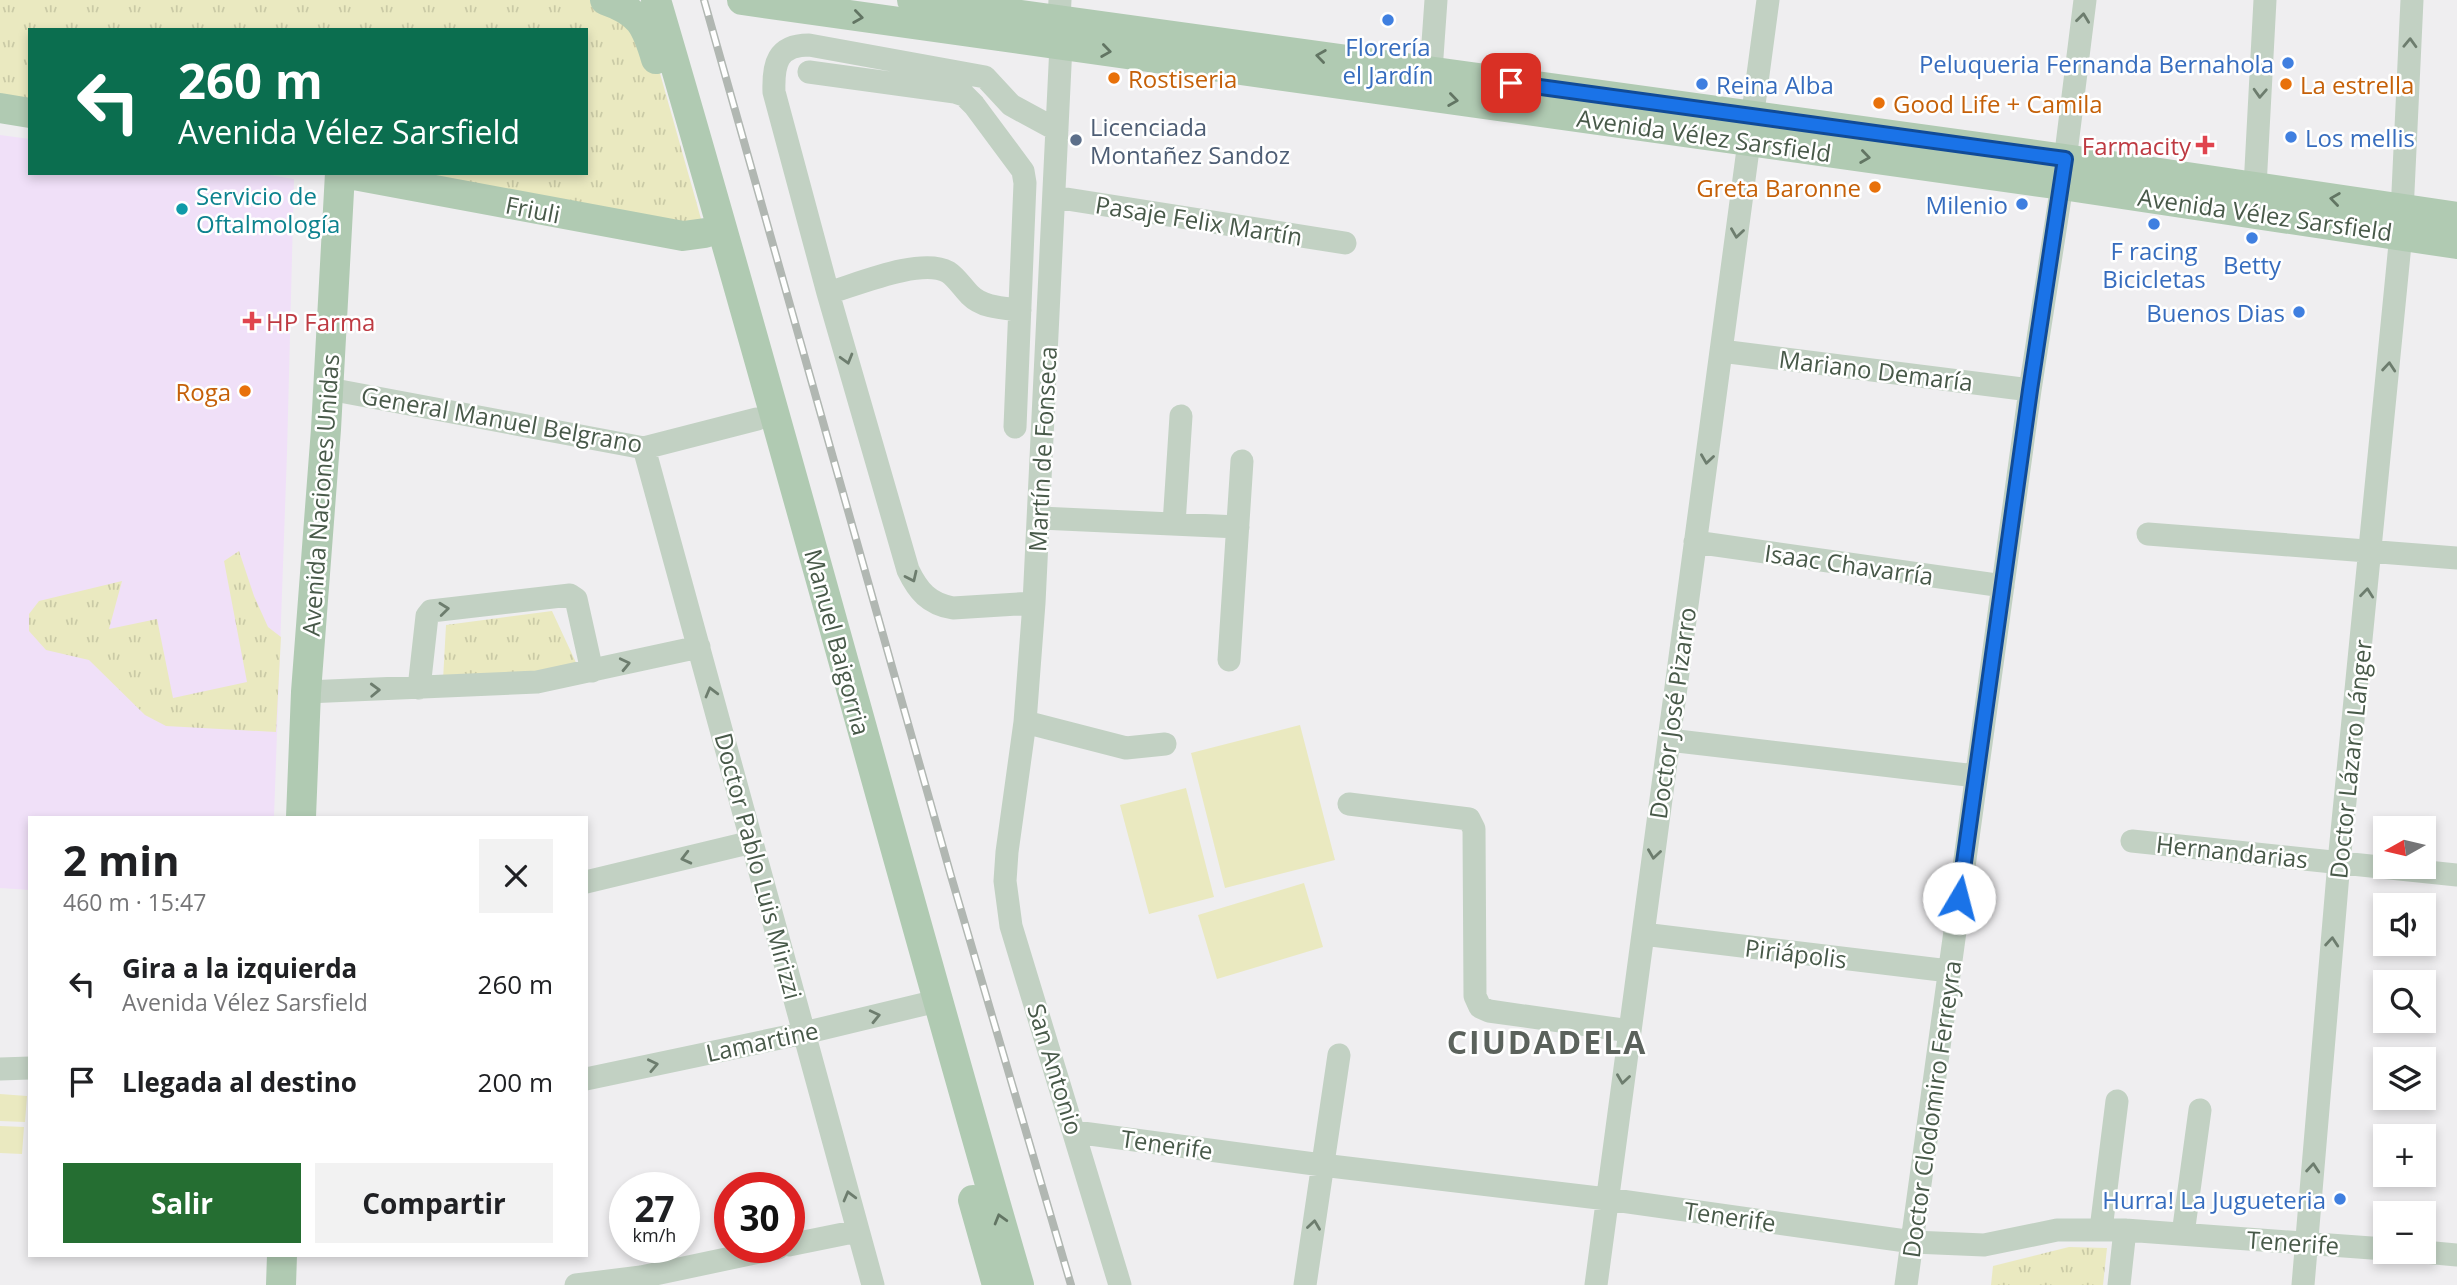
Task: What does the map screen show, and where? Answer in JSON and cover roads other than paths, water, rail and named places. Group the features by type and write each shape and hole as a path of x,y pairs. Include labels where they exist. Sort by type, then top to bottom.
{"main road":[{"path":"605,0 632,11 646,30 663,86"},
{"name":"Manuel Baigorria","path":"656,0 656,41 663,86 715,231 757,419 927,1003 1019,1285"},
{"name":"Manuel Baigorria","path":"656,0 715,231 927,1003 997,1285"},
{"name":"Avenida Vélez Sarsfield","path":"742,0 1054,16 1751,129 2402,221 2457,217"},
{"name":"Avenida Vélez Sarsfield","path":"912,0 1054,16 1431,71 1751,129"},
{"path":"0,108 28,113"},
{"name":"Avenida Vélez Sarsfield","path":"2063,172 2255,187 2402,221 2457,244"},
{"name":"Avenida Naciones Unidas","path":"301,816 306,692 329,389 341,175"},
{"name":"Friuli","path":"352,175 683,236 715,231"},
{"path":"281,1285 282,1257"}],"street":[{"path":"1431,71 1436,0"},
{"name":"Doctor José Pizarro","path":"1596,1285 1768,0"},
{"name":"Doctor Clodomiro Ferreyra","path":"1906,1285 2085,0"},
{"path":"2255,187 2265,0"},
{"name":"Doctor Lázaro Lánger","path":"2303,1285 2339,863 2402,221 2412,0"},
{"name":"Martín de Fonseca","path":"1007,852 1025,722 1040,518 1057,130 1054,16"},
{"path":"1034,603 954,608 932,602 915,585 908,570 828,293 774,92 775,66 780,55 788,49 809,45 985,77 1011,105 1057,130"},
{"path":"809,72 964,95 1023,171 1025,183 1015,427"},
{"name":"Pasaje Felix Martín","path":"1054,197 1345,243"},
{"path":"828,293 898,272 931,268 950,273 973,298 985,305 1020,310"},
{"name":"Mariano Demaría","path":"1721,351 2030,390"},
{"name":"General Manuel Belgrano","path":"329,389 644,448 757,419"},
{"path":"1174,524 1181,416"},
{"name":"Doctor Pablo Luis Mirizzi","path":"644,448 873,1285"},
{"path":"1229,660 1242,461"},
{"path":"1040,518 1238,527"},
{"path":"2148,534 2457,558"},
{"name":"Isaac Chavarría","path":"1695,542 2003,586"},
{"path":"419,688 427,615 431,611 570,595 576,599 592,671"},
{"path":"306,692 513,684 557,679 699,648"},
{"path":"1025,722 1126,748 1165,744"},
{"path":"1669,740 1976,776"},
{"path":"1349,804 1469,819 1474,829 1475,996 1480,1007 1489,1011 1630,1031"},
{"name":"Hernandarias","path":"2132,841 2457,875"},
{"path":"588,882 752,842"},
{"name":"San Antonio","path":"1007,852 1006,881 1012,926 1120,1285"},
{"name":"Piriápolis","path":"1643,934 1949,971"},
{"name":"Lamartine","path":"588,1079 804,1033 927,1003"},
{"path":"1305,1285 1339,1055"},
{"path":"0,1069 28,1068"},
{"path":"2101,1229 2117,1101"},
{"path":"2183,1234 2200,1110"},
{"name":"Tenerife","path":"1075,1132 1607,1199 1913,1242 1984,1245 2057,1230 2101,1229 2373,1248"},
{"path":"2119,1285 2124,1230"},
{"path":"805,1242 858,1231"},
{"path":"2436,1253 2457,1255"},
{"path":"576,1285 642,1281 716,1263"}],"railway":[{"path":"704,0 951,876 1071,1285"}],"place":[{"name":"Florería el Jardín","path":"1388,20"},
{"name":"Peluqueria Fernanda Bernahola","path":"2288,63"},
{"name":"Rostiseria","path":"1114,78"},
{"name":"Reina Alba","path":"1702,84"},
{"name":"La estrella","path":"2286,84"},
{"name":"Good Life + Camila","path":"1879,103"},
{"name":"Los mellis","path":"2291,137"},
{"name":"Licenciada Montañez Sandoz","path":"1076,140"},
{"name":"Farmacity","path":"2205,145"},
{"name":"Greta Baronne","path":"1875,187"},
{"name":"Milenio","path":"2022,204"},
{"name":"Servicio de Oftalmología","path":"182,209"},
{"name":"F racing Bicicletas","path":"2154,224"},
{"name":"Betty","path":"2252,238"},
{"name":"Buenos Dias","path":"2299,312"},
{"name":"HP Farma","path":"252,321"},
{"name":"Roga","path":"245,391"},
{"name":"Hurra! La Jugueteria","path":"2340,1199"}],"district":[{"name":"CIUDADELA","path":"1547,1041"}]}
